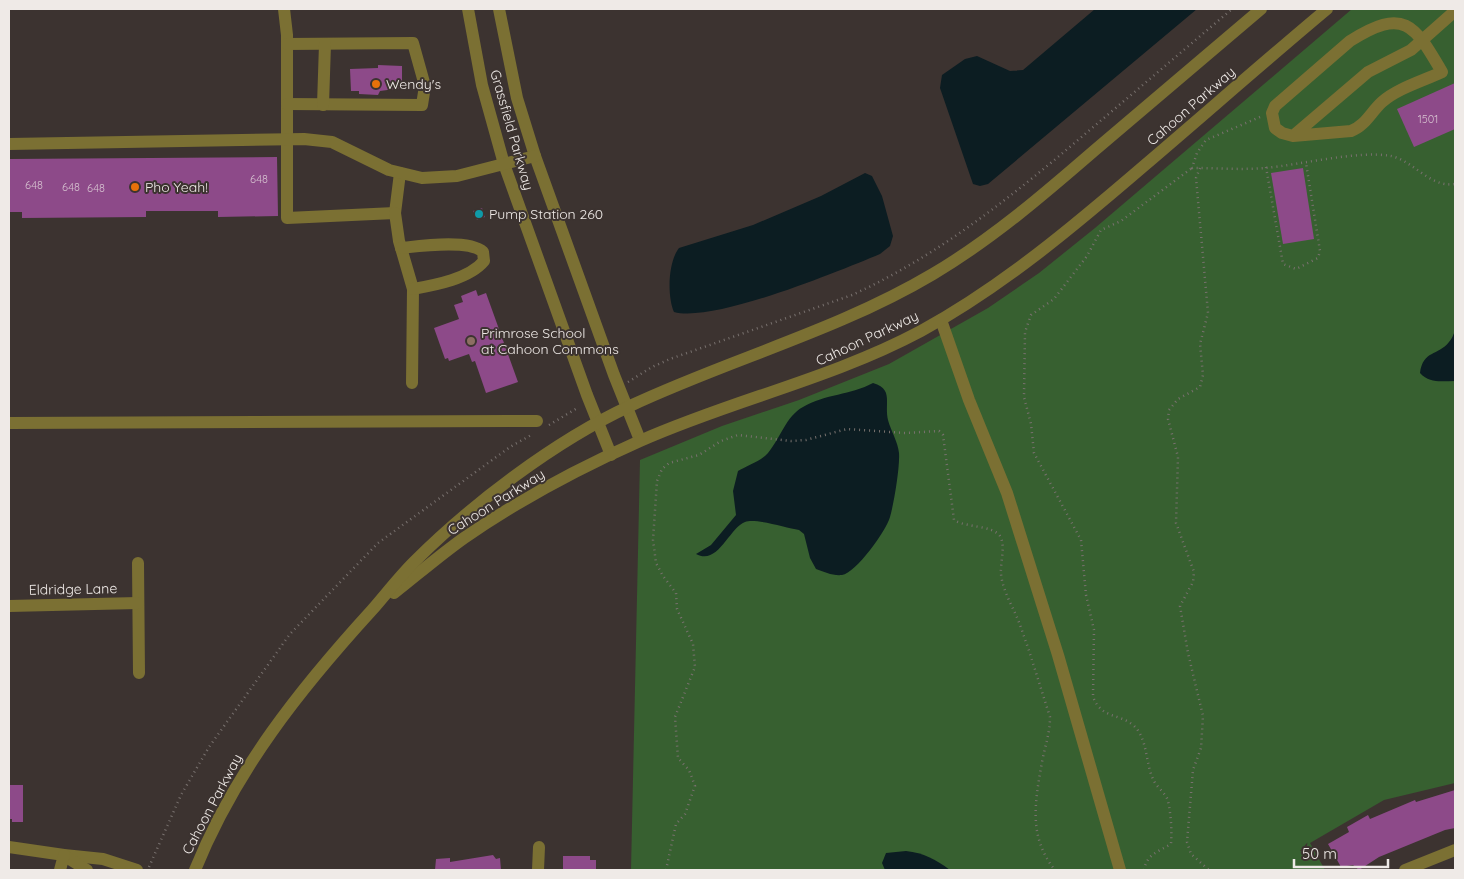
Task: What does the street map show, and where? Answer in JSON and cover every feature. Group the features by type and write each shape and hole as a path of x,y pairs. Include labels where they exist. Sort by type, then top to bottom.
{"street":[{"path":"284,9 287,44 288,104 287,218 395,213"},
{"name":"Grassfield Parkway","path":"468,9 482,86 504,164 590,402 611,454"},
{"name":"Grassfield Parkway","path":"499,9 517,98 535,156 618,387 640,440"},
{"name":"Cahoon Parkway","path":"195,870 249,764 282,714 328,657 413,563 467,514 550,453 598,422 627,407 853,316 914,285 954,261 1028,207 1261,9"},
{"name":"Cahoon Parkway","path":"370,612 463,539 497,516 611,454 640,440 709,413 839,369 901,341 941,320 986,292 1076,224 1327,9"},
{"path":"1293,136 1368,72 1412,50 1451,15"},
{"path":"1393,22 1410,25 1423,40 1442,72 1382,102 1360,128 1351,131 1293,136 1282,133 1275,128 1272,113 1275,106 1350,41 1363,33 1393,22"},
{"path":"287,44 413,43 426,86 422,105 288,104"},
{"path":"323,105 325,44"},
{"path":"9,144 288,140 332,142 389,170 422,178 457,176 535,156"},
{"path":"400,173 395,213 401,248 413,289 412,383"},
{"path":"401,248 464,246 478,247 483,252 484,261 478,269 433,286 413,289"},
{"path":"941,320 969,400 1008,494 1061,664 1120,870"},
{"path":"9,423 538,427"},
{"path":"138,562 139,674"},
{"name":"Eldridge Lane","path":"9,606 138,603"},
{"path":"538,870 539,846"},
{"path":"9,847 64,856 103,858 137,870"},
{"path":"1405,870 1455,850"},
{"path":"60,870 64,856"},
{"path":"64,856 87,870"}],"path":[{"path":"618,387 670,359 852,295 943,246 1025,186 1232,9"},
{"path":"1192,168 1196,154 1206,140 1272,113"},
{"path":"1144,870 1146,861 1152,854 1171,844 1172,832 1168,798 1153,780 1141,734 1132,724 1111,716 1097,707 1093,697 1094,630 1086,595 1082,540 1034,453 1031,424 1024,397 1025,332 1031,314 1054,299 1087,256 1101,230 1121,221 1192,168 1266,168 1362,156 1387,155 1402,158 1436,182 1446,186 1455,184"},
{"path":"1266,168 1283,264 1296,269 1318,258 1320,251 1306,163"},
{"path":"1200,168 1196,178 1208,313 1200,344 1203,375 1200,386 1178,399 1169,410 1168,419 1178,457 1176,523 1194,572 1193,582 1180,606 1188,653 1203,716 1202,748 1194,770 1187,842 1191,854 1208,870"},
{"path":"148,870 181,796 209,748 290,634 378,543 538,427 590,402"},
{"path":"666,870 676,824 685,814 695,786 689,770 678,758 675,717 694,668 692,639 677,609 676,593 662,576 656,563 653,540 657,481 662,469 669,463 699,455 721,441 745,434 769,438 806,440 847,429 905,433 939,431 943,435 954,520 963,526 994,531 1002,542 1001,574 1004,589 1019,622 1050,716 1050,733 1042,762 1034,823 1043,856 1055,870"}],"green space":[{"path":"1352,9 1455,9 1455,783 1384,800 1310,843 1325,870 631,870 640,460 722,426 799,400 889,364 988,308 1039,273 1095,228"}],"shaded area":[{"path":"1095,9 1197,9 988,184 980,186 973,184 940,88 942,75 965,59 977,56 1010,71 1023,70"},
{"path":"865,173 872,176 882,196 893,236 890,246 880,254 777,294 746,303 717,310 693,313 674,312 670,297 670,279 675,254 679,248 753,225 821,196"},
{"path":"1455,331 1455,381 1436,381 1424,377 1420,373 1424,360 1445,346 1451,340"},
{"path":"873,383 884,389 886,393 888,420 899,453 899,467 890,517 877,541 855,567 842,575 816,569 810,558 804,534 799,530 756,521 745,522 739,526 723,545 711,555 696,554 711,545 736,515 733,491 738,471 758,461 768,453 797,411 820,399 856,390"},
{"path":"906,851 929,857 950,870 885,870 882,863 886,853"}],"building":[{"name":"Wendy's","path":"378,65 402,66 402,88 380,91 378,95 359,94 359,91 351,91 350,69 378,68"},
{"path":"1455,83 1455,129 1414,147 1397,109"},
{"path":"277,157 278,216 218,217 218,211 146,211 146,217 22,218 22,212 9,212 9,159"},
{"path":"1303,168 1314,239 1283,244 1271,173"},
{"name":"Pump Station 260","path":"482,208 485,217 477,220 473,211"},
{"name":"Primrose School at Cahoon Commons","path":"476,290 478,296 486,293 518,382 486,393 475,361 472,362 469,354 449,361 448,358 445,359 434,328 459,319 454,305 463,302 461,296"},
{"path":"9,785 23,785 23,822 12,822 12,819 9,819"},
{"path":"1455,790 1455,828 1445,830 1379,857 1359,870 1353,865 1341,867 1328,844 1349,832 1347,827 1368,815 1370,819 1415,800 1416,802"},
{"path":"493,855 496,859 500,858 501,870 435,870 436,859 450,858 450,862"},
{"path":"563,856 590,856 590,860 596,860 596,870 563,870"}],"place":[{"name":"Wendy's","path":"376,84"},
{"name":"Pho Yeah!","path":"135,187"},
{"name":"Pump Station 260","path":"479,214"},
{"name":"Primrose School at Cahoon Commons","path":"471,341"}]}
